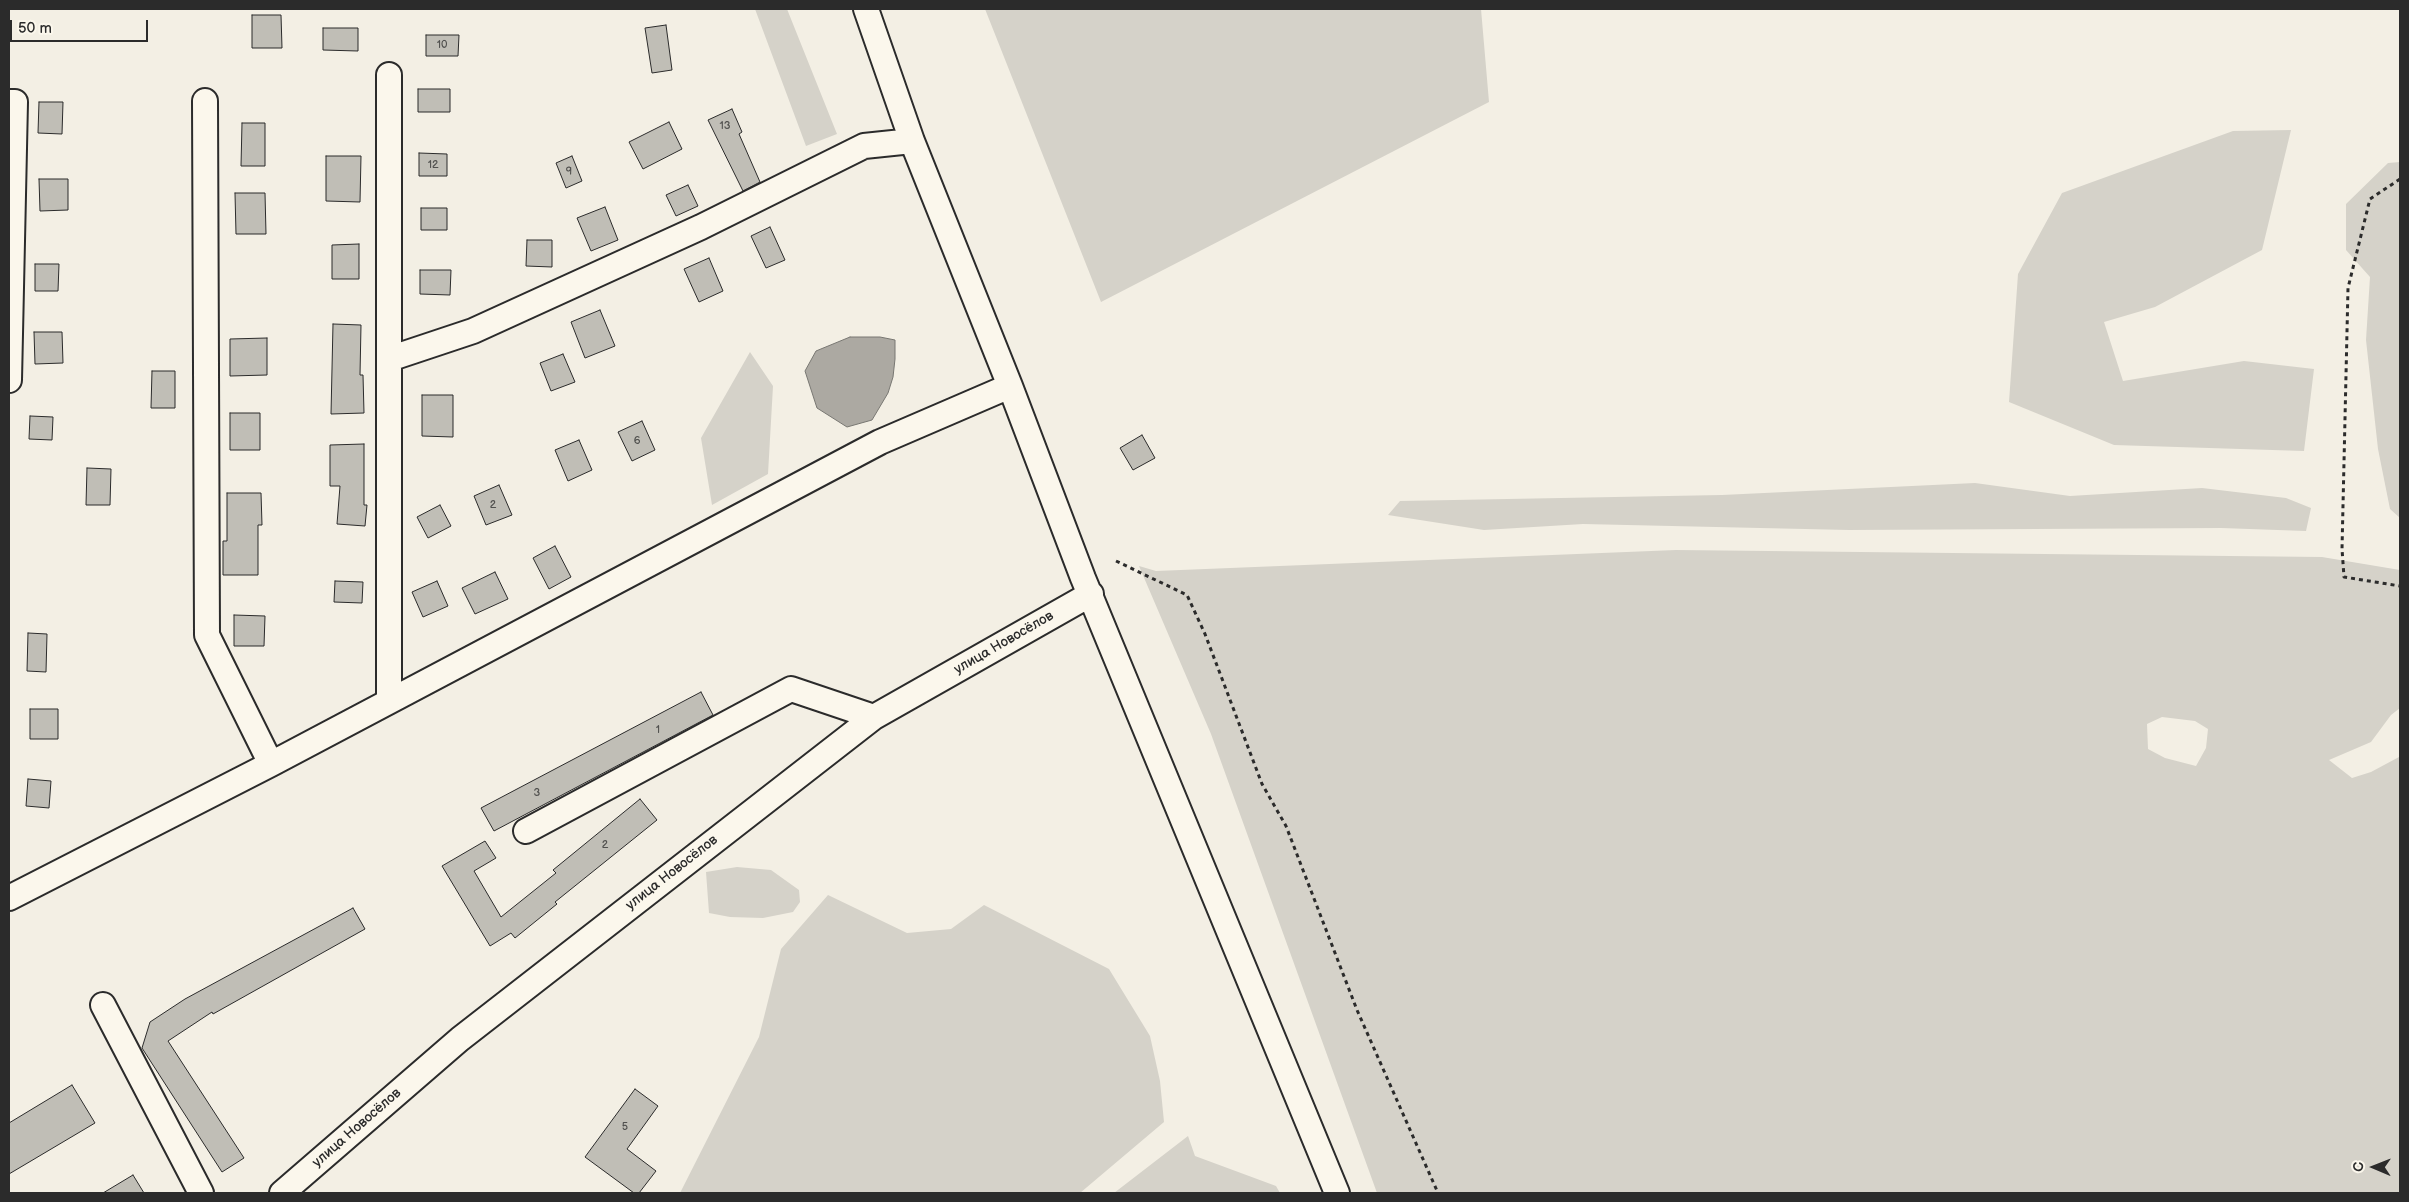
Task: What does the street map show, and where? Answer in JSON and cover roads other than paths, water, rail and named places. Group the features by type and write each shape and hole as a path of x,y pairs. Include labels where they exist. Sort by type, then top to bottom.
{"street":[{"path":"866,9 912,141 1010,386 1083,578 1337,1193"},
{"path":"389,75 389,701"},
{"path":"205,101 207,634 271,764"},
{"path":"9,102 14,102 9,380"},
{"path":"389,359 473,331 701,228 864,146 912,141"},
{"path":"9,898 271,764 880,442 1010,386"},
{"name":"улица Новосёлов","path":"282,1193 460,1039 874,717 1091,594"},
{"path":"526,832 791,689 874,717"},
{"path":"104,1005 201,1193"}]}
